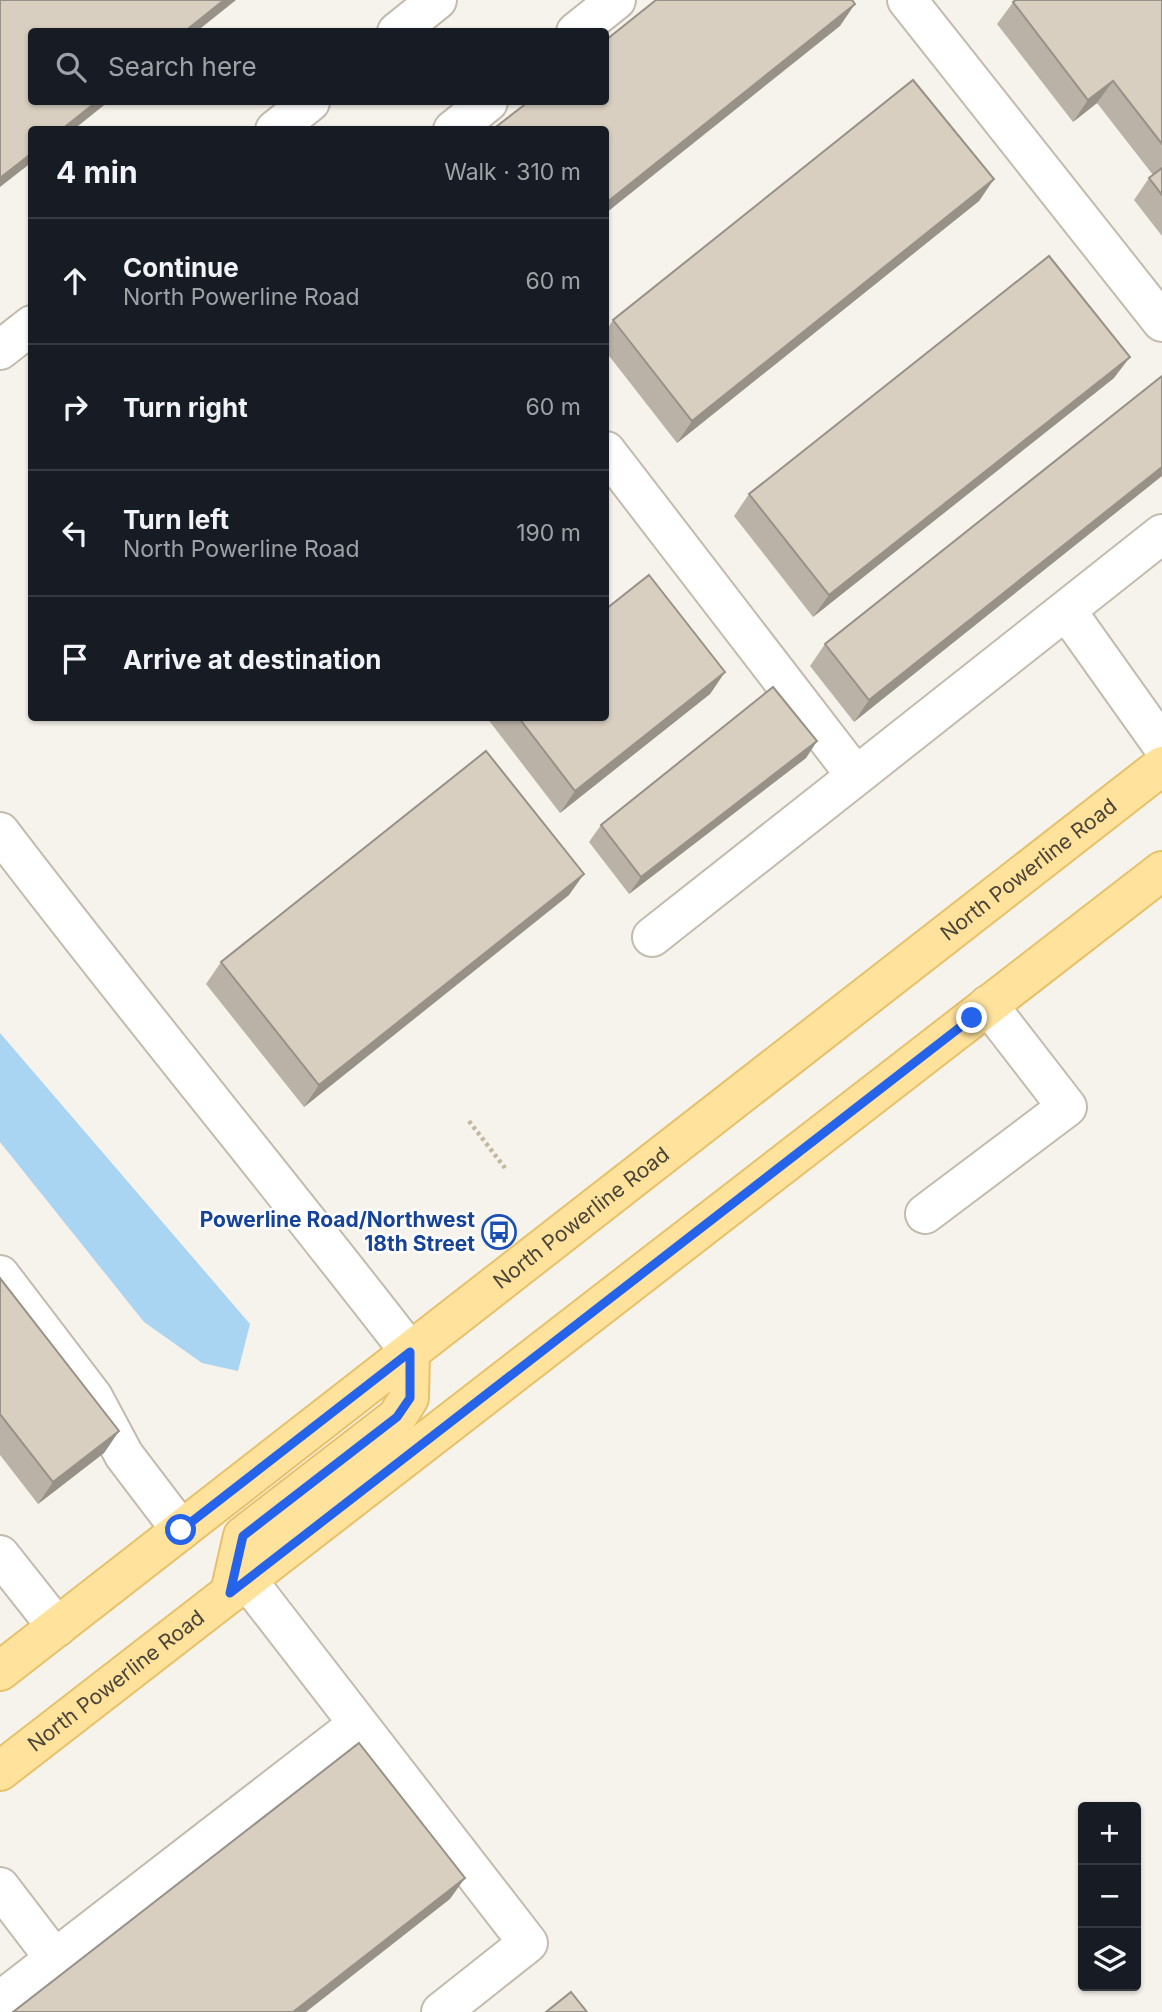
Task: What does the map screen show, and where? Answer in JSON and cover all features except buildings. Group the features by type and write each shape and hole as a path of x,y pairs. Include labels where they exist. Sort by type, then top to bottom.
{"main road":[{"name":"North Powerline Road","path":"0,1671 1162,766"},
{"name":"North Powerline Road","path":"0,1771 1162,871"},
{"path":"238,1586 243,1536 397,1417 410,1398 410,1352"}],"lane":[{"path":"402,28 437,0"},
{"path":"581,28 616,0"},
{"path":"906,0 1162,322"},
{"path":"280,126 306,105"},
{"path":"458,126 484,105"},
{"path":"0,350 28,328"},
{"path":"609,455 856,776"},
{"path":"652,937 1162,534"},
{"path":"1066,610 1162,745"},
{"path":"0,832 86,946 309,1221 410,1352"},
{"path":"925,1214 1068,1107 988,1005"},
{"path":"0,1275 93,1397 124,1455 181,1530"},
{"path":"0,1555 57,1627"},
{"path":"238,1586 358,1724 528,1943 442,2012"},
{"path":"0,2001 358,1724"},
{"path":"0,1887 55,1959"}],"path":[{"path":"469,1121 505,1168"}],"water":[{"path":"0,1033 250,1324 238,1371 202,1363 144,1322 0,1142"}],"place":[{"name":"Powerline Road/Northwest 18th Street","path":"499,1232"}],"route":[{"path":"181,1530 410,1352 410,1398 397,1417 243,1536 230,1593 972,1018"}]}
